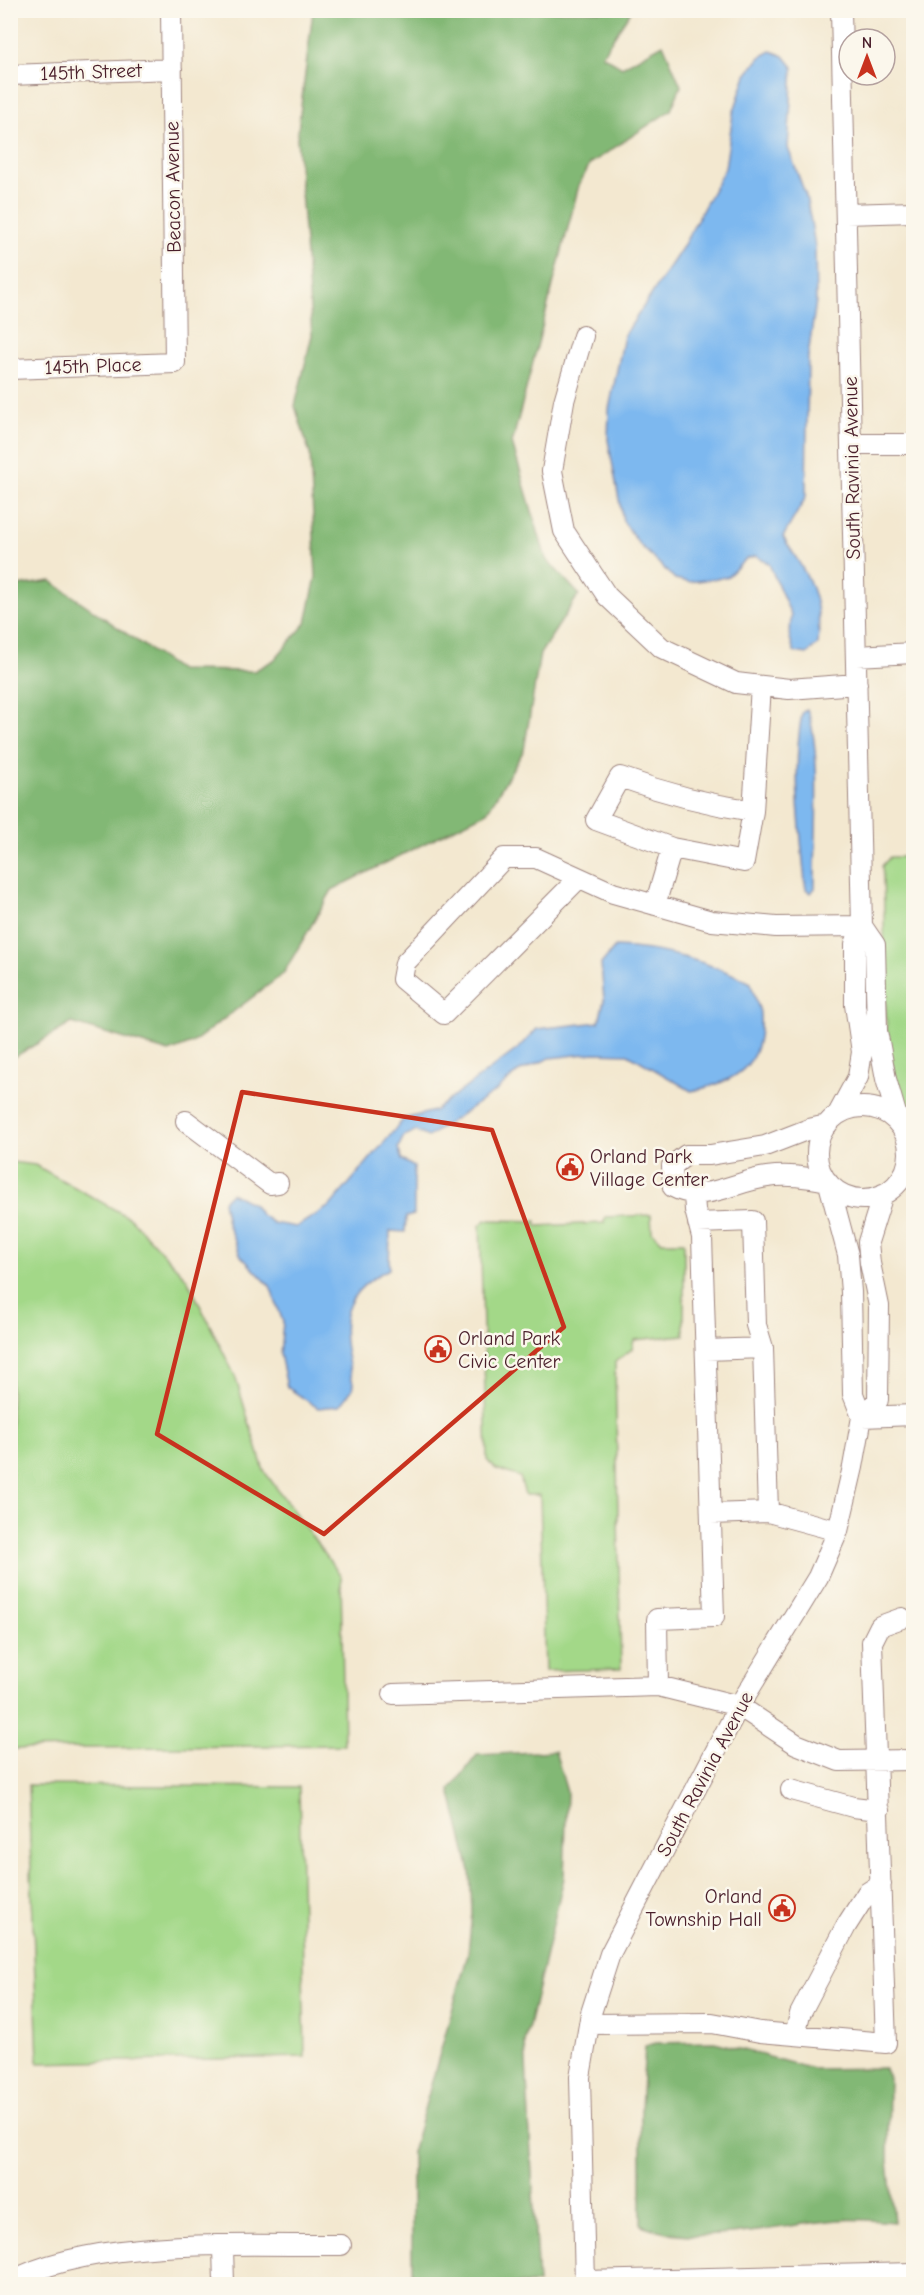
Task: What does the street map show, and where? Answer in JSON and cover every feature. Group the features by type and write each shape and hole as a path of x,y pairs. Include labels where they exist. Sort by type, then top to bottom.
{"street":[{"name":"Beacon Avenue","path":"171,10 175,363"},
{"name":"South Ravinia Avenue","path":"833,1120 858,1077 862,1052 855,1005 855,944 862,926 841,10"},
{"name":"145th Street","path":"10,75 172,69"},
{"path":"846,214 914,212"},
{"path":"583,336 564,401 552,471 564,531 607,596 662,648 736,683 789,689 856,684"},
{"name":"145th Place","path":"10,369 175,363"},
{"path":"851,444 914,444"},
{"path":"856,656 914,653"},
{"path":"753,811 665,794 620,777 596,820 672,848 744,862 753,811 761,686"},
{"path":"656,905 672,848"},
{"path":"579,878 444,1014 402,979 405,963 504,858 536,858 613,893 722,922 776,927 862,926"},
{"name":"South Ravinia Avenue","path":"862,926 875,945 877,1031 886,1079 906,1133"},
{"path":"828,1182 790,1174 763,1177 719,1191 687,1195 673,1187 672,1166 686,1155 710,1155 765,1146 833,1120 852,1108 866,1107 890,1116 906,1133 909,1161 905,1172 886,1192"},
{"path":"833,1120 819,1139 817,1155 821,1170 828,1182 840,1192 853,1198 867,1198 914,1185"},
{"path":"186,1121 270,1184 278,1183"},
{"name":"South Ravinia Avenue","path":"828,1182 848,1254 853,1394 862,1417"},
{"name":"South Ravinia Avenue","path":"585,2283 580,2076 589,2024 610,1954 739,1706 818,1577 838,1531 862,1417 878,1400 879,1306 868,1242 886,1192"},
{"path":"658,1686 657,1619 714,1617 702,1237 694,1194"},
{"path":"698,1223 753,1221 756,1325 763,1348 768,1512"},
{"path":"706,1350 763,1348"},
{"path":"862,1417 914,1415"},
{"path":"711,1514 768,1512 838,1531"},
{"path":"589,2024 712,2023 795,2035 886,2043 872,1642 880,1626 902,1618"},
{"path":"393,1694 658,1686 739,1706 796,1744 839,1761 914,1760"},
{"path":"792,1790 853,1807 879,1810"},
{"path":"795,2035 800,2014 846,1926 867,1893 881,1884"},
{"path":"10,2282 23,2275 80,2259 150,2248 341,2245"},
{"path":"223,2247 224,2284"},
{"path":"585,2283 871,2279 914,2273"}],"highlighted area":[{"path":"242,1092 492,1130 564,1327 324,1534 157,1434"}],"green space":[{"path":"313,11 631,11 602,55 622,67 663,44 681,86 671,110 590,164 579,185 512,443 546,559 579,594 540,654 524,750 487,812 332,890 283,974 192,1043 169,1052 72,1023 11,1059 11,587 51,581 179,670 254,671 274,660 306,623 316,577 310,454 295,406 312,335 297,138"},
{"path":"890,857 913,857 913,1121 900,1098 887,1035 882,866"},
{"path":"11,1162 35,1165 130,1218 187,1279 235,1376 264,1471 341,1576 344,1745 11,1749"},
{"path":"651,1215 652,1232 662,1242 684,1242 684,1335 634,1340 632,1349 615,1362 621,1669 545,1671 540,1495 525,1495 520,1477 494,1468 487,1460 480,1225 486,1220 536,1221 537,1226 604,1223 605,1217"},
{"path":"555,1751 567,1792 564,1878 525,2043 538,2284 412,2284 412,2152 468,1954 472,1912 470,1871 450,1790 477,1755"},
{"path":"28,1785 299,1787 305,2057 38,2063"},
{"path":"715,2042 813,2069 884,2068 889,2077 888,2161 894,2222 845,2219 714,2235 665,2232 641,2225 641,2109 645,2046 655,2043"}],"water":[{"path":"771,51 784,56 793,67 788,148 806,196 815,246 816,301 808,356 806,497 783,537 806,575 818,612 818,644 807,654 794,652 790,638 791,615 769,564 756,556 746,559 727,577 689,582 675,579 639,544 623,521 608,440 609,409 624,336 682,248 725,168 733,114 746,75 760,57"},
{"path":"807,709 812,725 816,768 815,888 811,893 806,889 805,883 797,776 802,713"},
{"path":"615,947 667,953 736,975 751,983 760,1014 760,1032 752,1059 734,1076 691,1091 628,1054 594,1053 550,1058 518,1072 496,1091 428,1137 416,1131 404,1136 398,1148 402,1160 414,1167 414,1215 406,1217 405,1232 390,1231 389,1269 358,1291 350,1304 344,1331 353,1383 352,1390 339,1406 318,1408 287,1387 280,1354 283,1322 270,1286 241,1256 227,1223 223,1201 231,1193 253,1204 260,1214 273,1223 296,1227 330,1206 404,1119 434,1111 520,1047 537,1029 599,1022 604,1000 601,964"}],"place":[{"name":"Orland Park Village Center","path":"570,1167"},
{"name":"Orland Park Civic Center","path":"438,1349"},
{"name":"Orland Township Hall","path":"782,1908"}]}
